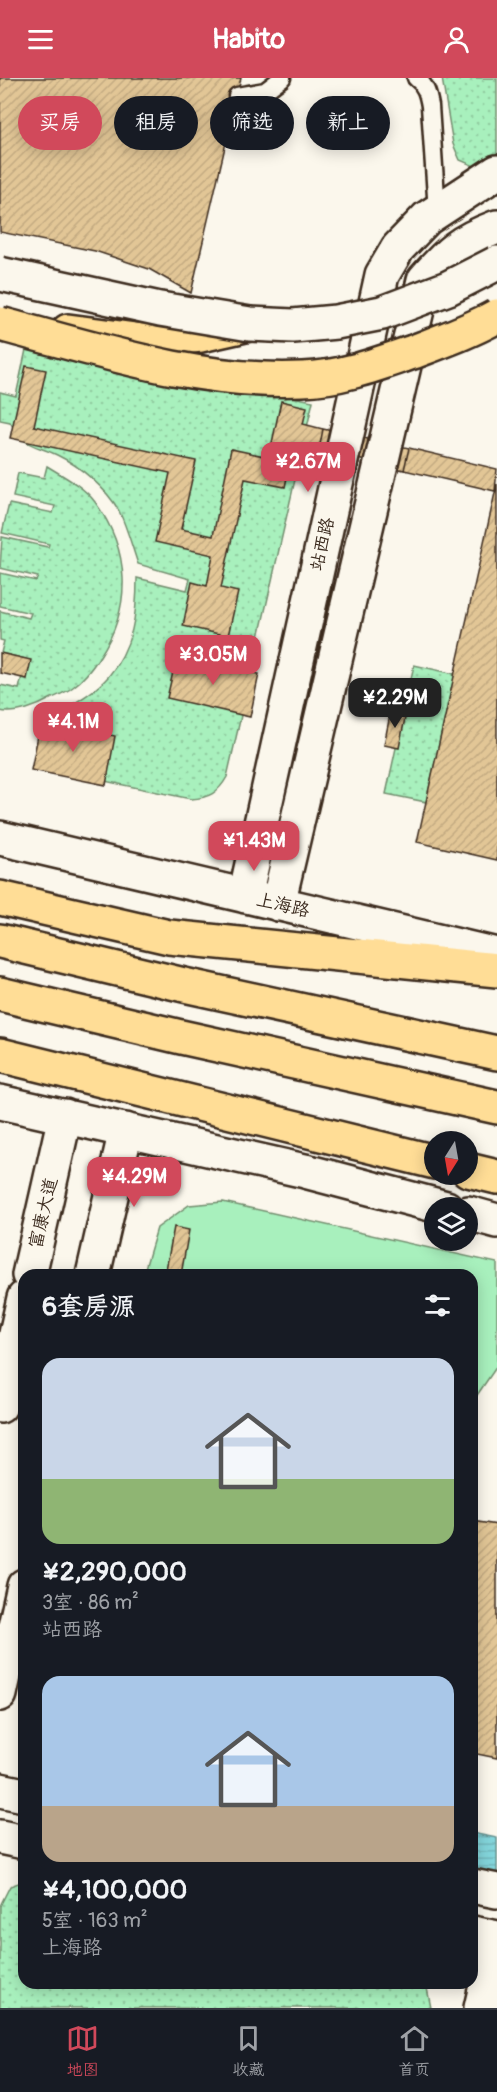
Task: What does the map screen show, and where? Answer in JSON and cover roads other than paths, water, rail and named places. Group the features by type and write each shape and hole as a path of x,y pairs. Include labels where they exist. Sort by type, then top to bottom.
{"highway":[{"path":"0,324 126,357 192,371 252,378 305,379 366,369 470,331 497,316"},
{"path":"0,319 58,330 143,341 201,335 250,324"},
{"path":"0,898 169,937 497,970"},
{"path":"0,941 184,985 497,1053"},
{"path":"0,994 181,1037 497,1107"},
{"path":"0,1055 424,1159"},
{"path":"478,1172 497,1177"}],"street":[{"name":"站西路","path":"245,896 382,275 398,248 427,218 497,172"},
{"path":"278,904 424,280 448,252 475,235 497,227"},
{"path":"0,274 160,309 250,324 293,326 336,322 382,313 448,288 497,263"},
{"name":"上海路","path":"0,838 497,955"},
{"path":"0,1102 306,1171 424,1202"},
{"name":"富康大道","path":"30,1269 65,1116"},
{"path":"94,1269 126,1130"},
{"path":"478,1216 497,1221"},
{"path":"0,1406 18,1325"},
{"path":"0,1694 18,1613"},
{"path":"0,1790 18,1794"},
{"path":"0,1837 18,1841"},
{"path":"478,1887 497,1892"},
{"path":"478,1934 497,1938 482,2008"}],"lane":[{"path":"237,96 266,91 282,78"},
{"path":"416,78 427,91 430,106 437,212"}],"water":[{"path":"478,1834 497,1838 497,1873 478,1869"}]}
